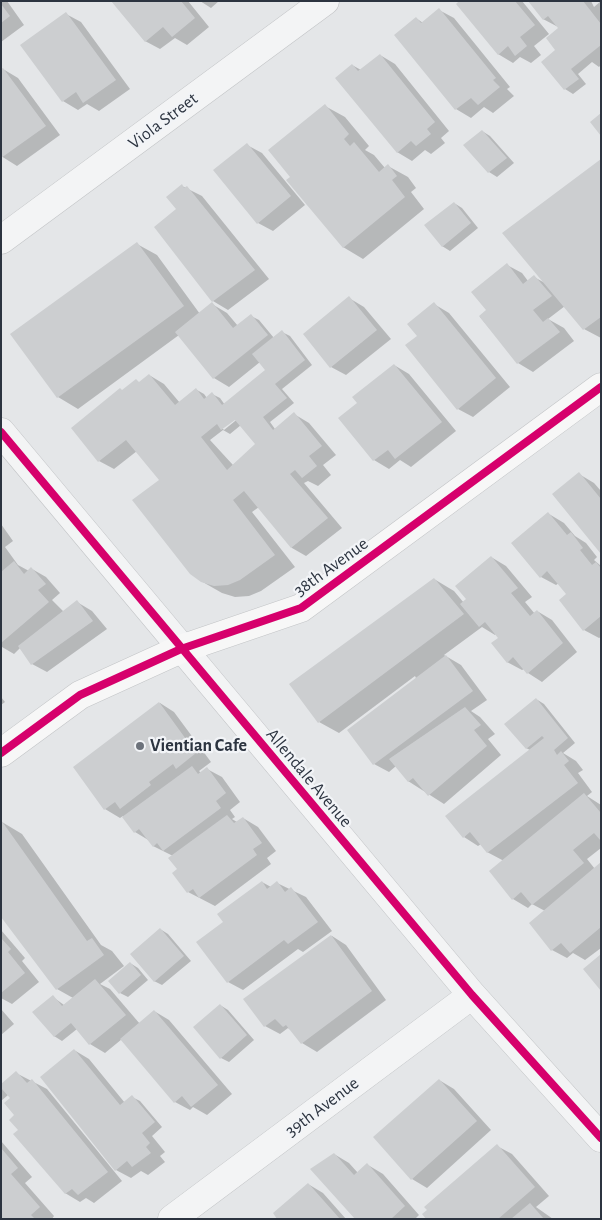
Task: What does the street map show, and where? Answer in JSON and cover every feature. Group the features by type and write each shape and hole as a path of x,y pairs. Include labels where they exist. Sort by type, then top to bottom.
{"street":[{"name":"Viola Street","path":"1,240 324,1"},
{"name":"38th Avenue","path":"1,753 80,695 181,648 301,608 601,387"},
{"name":"Allendale Avenue","path":"1,432 472,995 601,1138"},
{"name":"39th Avenue","path":"172,1219 472,995"}],"building":[{"path":"111,1 181,1 195,18 172,37 163,27 145,42"},
{"path":"459,1 515,1 535,25 520,37 527,46 515,56 508,46 498,55 456,4"},
{"path":"528,1 583,1 601,24 601,45 571,69 579,79 564,90 541,62 555,50 546,38 558,28 548,16 543,20"},
{"path":"1,4 10,16 1,23"},
{"path":"439,8 496,78 493,80 500,87 478,105 471,98 455,110 394,35 416,17 421,23"},
{"path":"66,12 116,80 83,103 76,92 62,102 20,45"},
{"path":"380,54 435,122 427,129 431,134 416,146 411,141 397,153 335,78 352,64 358,71"},
{"path":"3,68 46,126 1,158 1,69"},
{"path":"325,104 349,134 344,139 350,146 354,142 379,172 388,164 397,176 392,180 405,197 343,248 286,180 290,177 268,150"},
{"path":"601,113 601,136 590,122"},
{"path":"482,130 507,158 488,173 463,145"},
{"path":"247,143 291,196 257,224 213,170"},
{"path":"601,159 601,317 583,330 502,233"},
{"path":"182,184 184,188 187,186 255,270 212,302 154,227 176,209 166,197"},
{"path":"454,202 471,223 442,247 424,225"},
{"path":"137,242 184,306 57,398 10,334"},
{"path":"507,263 523,284 534,275 552,296 533,310 543,322 548,318 560,332 517,364 479,316 486,310 471,292"},
{"path":"349,296 377,330 330,368 303,334"},
{"path":"212,302 233,328 251,314 268,335 213,379 175,332"},
{"path":"434,302 496,378 457,410 405,345 417,336 407,324"},
{"path":"282,330 305,360 275,384 287,398 263,417 273,430 294,412 322,446 309,456 317,466 302,478 295,470 290,474 328,518 291,548 244,491 233,500 275,555 240,580 228,585 214,586 201,582 190,574 132,500 159,480 126,440 98,462 71,428 120,388 122,390 136,379 139,382 149,374 175,405 196,388 204,399 212,392 222,405 265,370 252,354","holes":["235,420 255,444 227,470 201,437 217,424 221,430"]},
{"path":"394,364 442,422 395,459 388,450 373,461 338,418 357,403 352,397"},
{"path":"579,472 601,499 601,554 552,494"},
{"path":"548,512 567,535 571,532 583,548 580,550 592,565 596,562 601,568 601,616 583,631 559,600 566,594 547,571 540,578 511,543"},
{"path":"491,556 518,588 511,593 530,616 537,610 563,643 527,674 513,657 507,663 491,643 498,638 485,622 479,627 460,604 466,599 455,586"},
{"path":"14,561 24,574 31,567 46,584 38,590 49,602 1,643 1,572"},
{"path":"434,578 464,614 318,723 289,684"},
{"path":"77,600 93,621 31,665 18,646"},
{"path":"446,655 473,691 373,765 347,730"},
{"path":"536,698 568,738 554,750 557,755 561,751 569,761 564,765 578,783 487,853 470,832 463,838 445,816 544,738 542,736 526,749 504,724"},
{"path":"159,702 196,753 176,769 173,764 149,782 151,785 120,809 115,802 104,810 73,767"},
{"path":"465,707 481,725 474,730 487,746 428,796 413,778 408,782 389,759"},
{"path":"192,766 198,774 207,767 226,793 216,801 221,808 163,851 157,843 153,847 139,829 134,833 122,817"},
{"path":"584,793 601,813 601,841 594,833 573,850 584,863 532,905 521,892 512,900 489,871"},
{"path":"227,815 234,823 243,817 262,843 253,849 257,855 199,898 193,889 187,893 172,873 177,869 168,858"},
{"path":"1,820 87,941 92,938 104,955 56,990 1,917"},
{"path":"601,862 601,927 570,953 561,943 551,951 529,923"},
{"path":"262,881 267,889 277,881 285,892 291,887 318,922 288,944 284,940 227,983 196,942 223,922 217,914"},
{"path":"160,928 184,956 154,982 130,954"},
{"path":"331,935 372,991 301,1044 286,1025 283,1027 275,1019 264,1027 243,999"},
{"path":"1,938 11,949 8,952 25,973 1,993"},
{"path":"601,954 601,991 583,969"},
{"path":"130,962 141,975 119,994 108,981"},
{"path":"95,979 126,1015 89,1045 71,1023 54,1037 32,1012 53,995 62,1006"},
{"path":"220,1004 247,1035 220,1059 193,1027"},
{"path":"154,1010 218,1085 191,1107 182,1096 174,1103 120,1039"},
{"path":"74,1049 120,1105 132,1095 155,1122 142,1133 150,1143 146,1147 151,1153 132,1167 127,1161 115,1171 40,1077"},
{"path":"16,1071 27,1083 32,1079 108,1172 78,1195 72,1189 65,1194 13,1134 18,1130 9,1120 14,1115 4,1103 10,1098 1,1088 1,1084"},
{"path":"439,1079 477,1121 411,1180 373,1137"},
{"path":"497,1144 535,1187 498,1219 426,1219 422,1214 427,1210 424,1207"},
{"path":"1,1148 18,1168 11,1174 40,1207 31,1215 35,1219 1,1219"},
{"path":"334,1153 354,1175 367,1163 405,1206 391,1219 355,1219 310,1169"},
{"path":"308,1183 340,1219 277,1219 273,1213"},
{"path":"530,1203 544,1219 511,1219"}],"cycle path":[{"path":"1,753 80,695 181,649 301,608 601,387"},
{"path":"1,432 472,995 601,1138"}],"place":[{"name":"Vientian Cafe","path":"140,746"}]}
